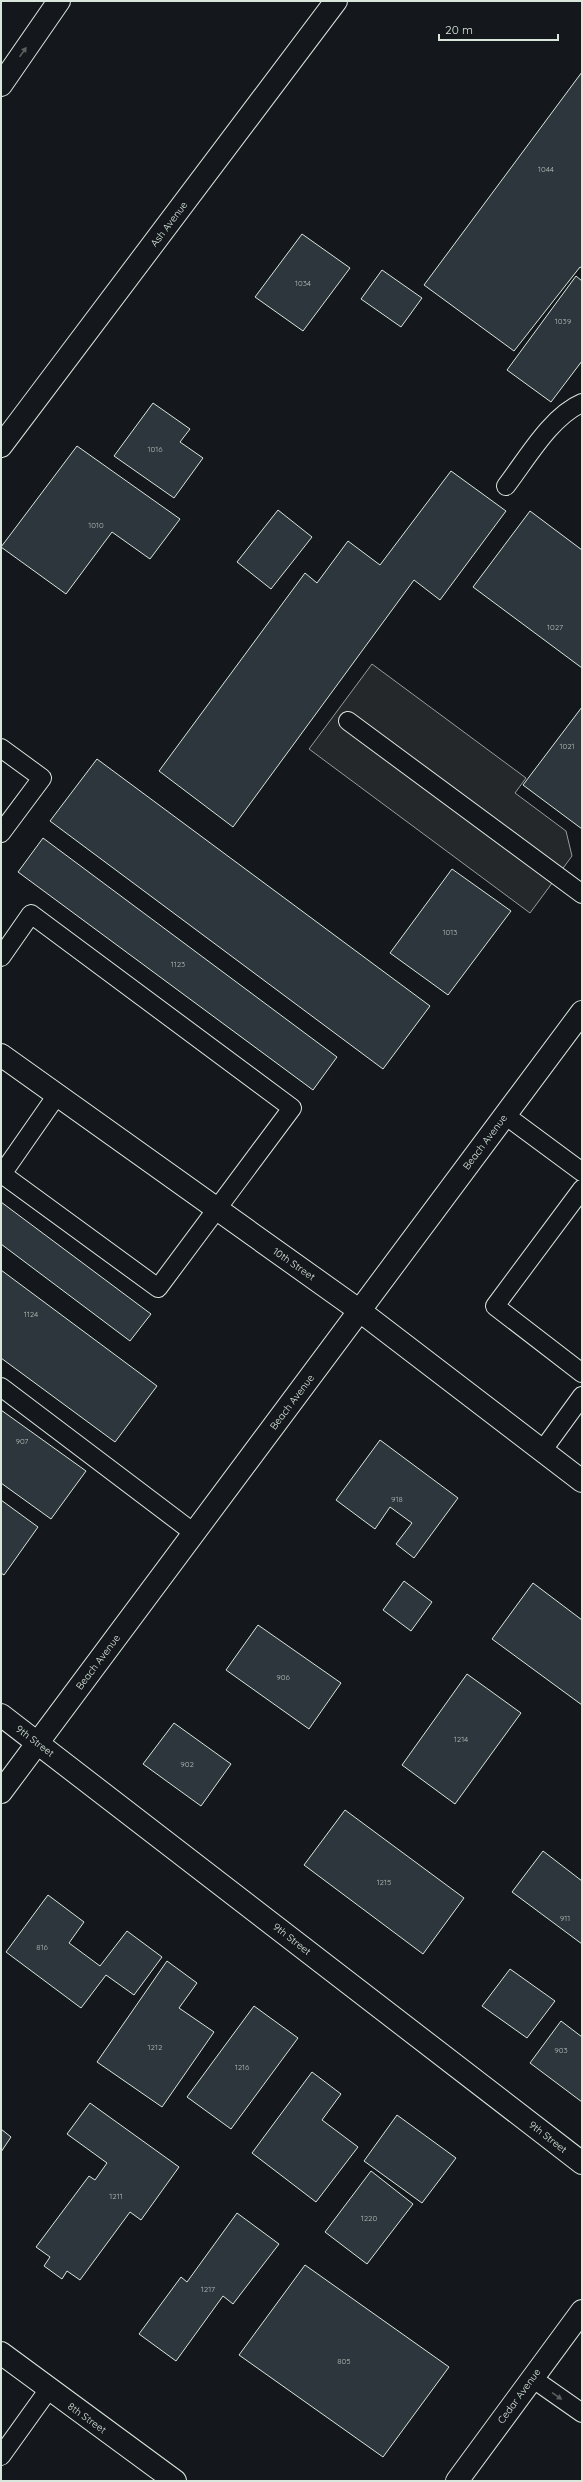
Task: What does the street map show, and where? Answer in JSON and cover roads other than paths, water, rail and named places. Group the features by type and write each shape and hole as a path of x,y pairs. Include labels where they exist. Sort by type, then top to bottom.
{"main road":[{"path":"1,84 59,1"},
{"name":"Ash Avenue","path":"1,446 336,1"},
{"name":"Beach Avenue","path":"1,1792 582,1012"},
{"name":"10th Street","path":"1,1055 360,1311 582,1481"},
{"name":"9th Street","path":"1,1715 38,1742 582,2163"},
{"name":"Cedar Avenue","path":"457,2481 582,2311"},
{"name":"8th Street","path":"1,2353 175,2481"}],"lane":[{"path":"506,486 554,423 582,403"},
{"path":"348,720 582,894"},
{"path":"1,748 42,778 1,833"},
{"path":"1,957 31,914 292,1108 158,1288 2,1174 57,1095"},
{"path":"505,1114 582,1172"},
{"path":"582,1189 495,1306 582,1373"},
{"path":"1,1387 194,1533"},
{"path":"542,1451 582,1396"},
{"path":"532,2378 582,2413"},
{"path":"1,2456 49,2389"}]}
